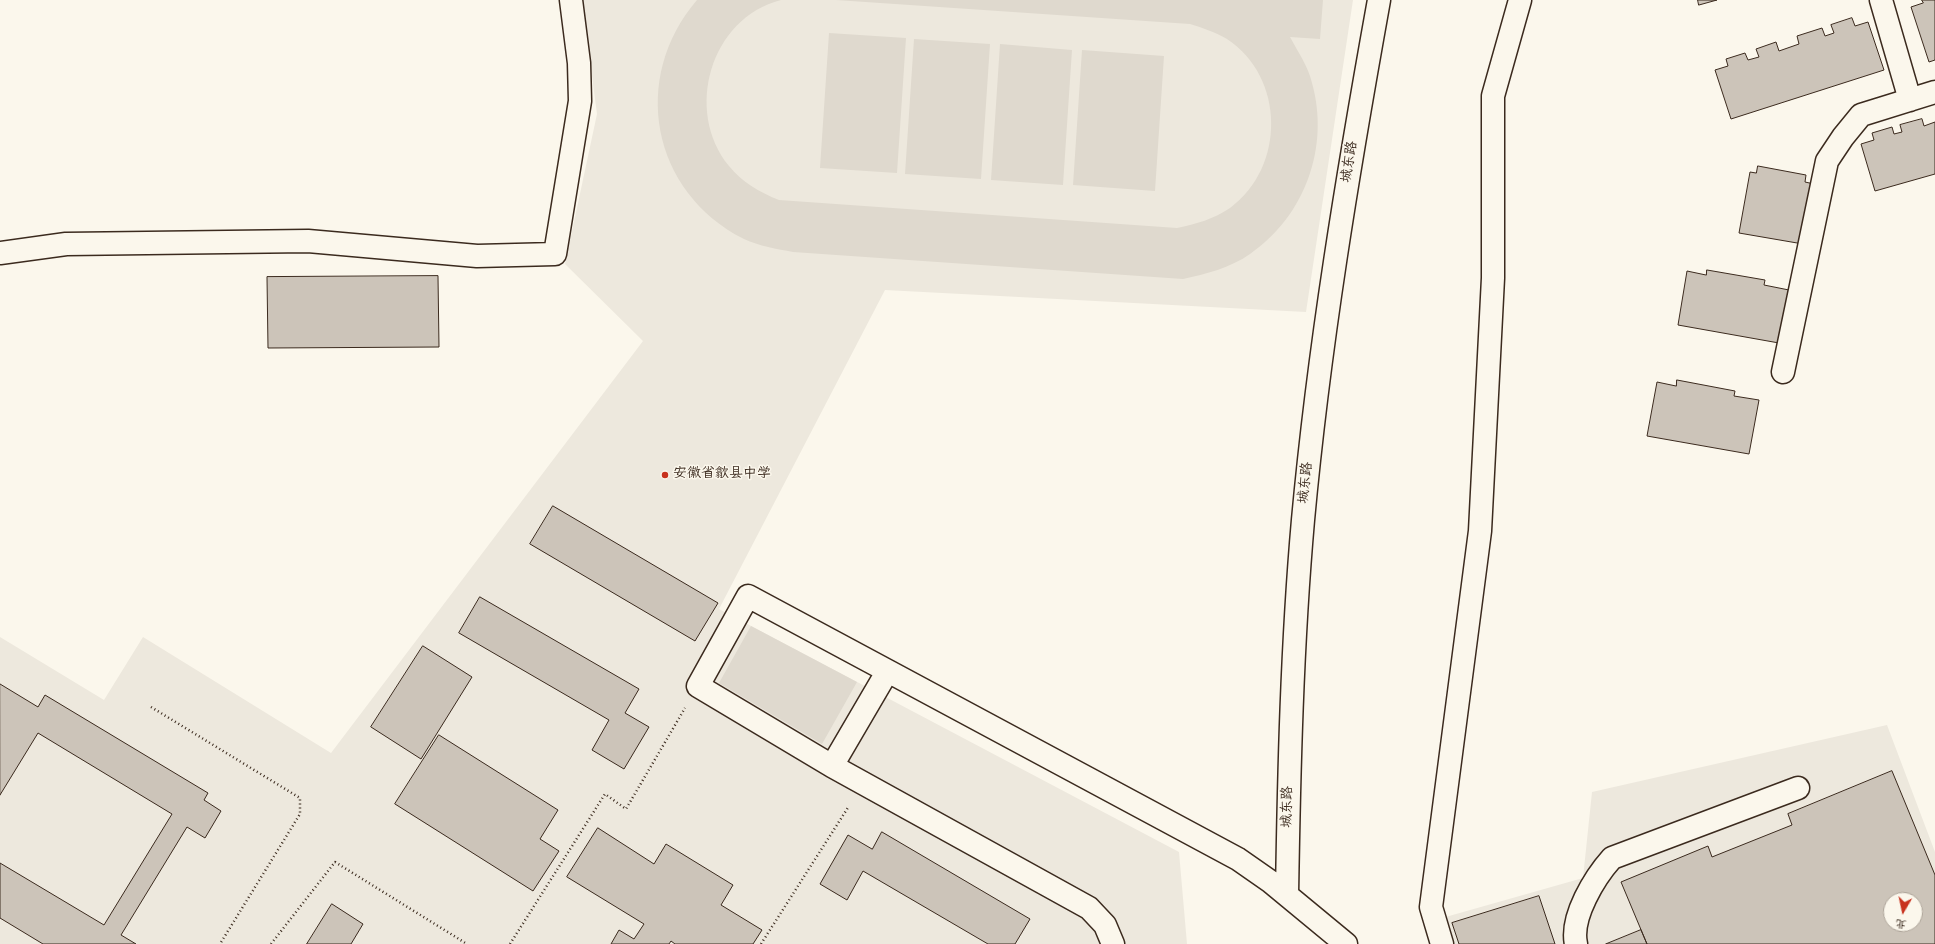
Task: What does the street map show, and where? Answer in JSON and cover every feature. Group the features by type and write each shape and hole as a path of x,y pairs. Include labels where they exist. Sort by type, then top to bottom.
{"street":[{"path":"0,253 66,244 308,241 477,256 555,254 580,101 579,63 571,0"},
{"name":"城东路","path":"1287,895 1290,755 1295,638 1303,520 1321,356 1362,96 1379,0"},
{"path":"1442,944 1431,907 1480,531 1493,278 1493,96 1520,0"},
{"path":"1881,0 1910,100"},
{"path":"1783,372 1827,161 1843,137 1861,115 1935,92"},
{"path":"1113,944 1104,925 1089,908 863,784 698,686 748,596 887,672 1238,859 1287,895 1346,944"},
{"path":"832,766 887,672"},
{"path":"1576,944 1579,915 1588,891 1599,872 1612,858 1798,788"}],"path":[{"path":"510,944 605,794 626,809 701,680"},
{"path":"151,707 300,798 300,814 220,944"},
{"path":"761,944 863,784"},
{"path":"271,944 335,862 467,944"}],"shaded area":[{"name":"安徽省歙县中学","path":"582,0 1353,0 1306,312 885,290 719,609 1179,852 1187,944 0,944 0,637 104,700 143,637 331,753 643,341 565,264 597,114"},
{"path":"697,0 781,0 757,10 737,26 721,46 712,69 707,94 708,119 715,144 729,166 739,177 751,186 779,200 1177,228 1205,221 1230,208 1248,191 1261,170 1269,147 1271,122 1268,98 1260,76 1246,55 1227,39 1200,27 1190,24 836,0 1323,0 1320,39 1290,37 1305,65 1312,83 1317,107 1318,131 1315,155 1299,200 1285,220 1269,238 1250,254 1226,267 1209,273 1183,279 793,252 756,244 744,239 713,218 688,193 671,163 660,131 658,98 663,64 676,31"},
{"path":"829,33 906,38 897,173 820,168"},
{"path":"914,39 990,44 981,179 905,174"},
{"path":"1000,44 1072,50 1063,185 991,180"},
{"path":"1082,50 1164,56 1155,191 1073,185"},
{"path":"751,626 857,682 822,744 719,683"},
{"path":"1887,725 1935,852 1935,944 1451,944 1442,918 1583,878 1592,792"}],"building":[{"path":"1698,0 1717,0 1699,5"},
{"path":"1922,0 1935,0 1935,60 1929,62 1911,7 1923,3"},
{"path":"1852,18 1855,26 1868,22 1884,70 1731,119 1715,70 1728,66 1726,59 1745,53 1748,60 1759,57 1756,49 1776,42 1779,51 1799,44 1797,36 1822,28 1825,36 1834,33 1831,25"},
{"path":"1922,119 1924,126 1935,122 1935,174 1875,191 1861,144 1874,140 1872,133 1892,127 1894,134 1902,132 1900,125"},
{"path":"1758,166 1806,175 1805,182 1814,184 1803,244 1739,233 1750,172 1756,173"},
{"path":"1707,270 1765,280 1764,285 1789,290 1779,343 1678,325 1687,271 1706,275"},
{"path":"438,276 439,347 268,348 267,277"},
{"path":"1677,380 1735,391 1734,396 1759,400 1749,454 1647,436 1657,382 1676,386"},
{"path":"553,506 718,603 695,641 530,544"},
{"path":"480,597 639,689 625,713 649,727 624,769 592,750 609,720 459,633"},
{"path":"423,646 472,677 421,759 371,727"},
{"path":"0,684 38,707 45,695 208,793 204,800 221,811 205,838 187,827 121,935 136,944 43,944 0,918 0,863 104,925 172,814 38,733 0,795"},
{"path":"439,735 558,810 540,839 559,851 533,891 395,804"},
{"path":"1892,771 1935,875 1935,944 1647,944 1621,882 1708,846 1712,857 1792,825 1788,814"},
{"path":"598,828 654,864 666,844 733,885 721,905 762,930 753,944 675,944 671,941 669,944 611,944 619,930 634,939 644,924 567,877"},
{"path":"882,832 1030,919 1015,944 988,944 863,871 847,900 820,884 848,835 872,849"},
{"path":"1539,896 1555,944 1459,944 1452,923"},
{"path":"332,904 363,924 351,944 307,944"},
{"path":"1641,930 1647,944 1606,944"}],"place":[{"name":"安徽省歙县中学","path":"665,475"}]}
